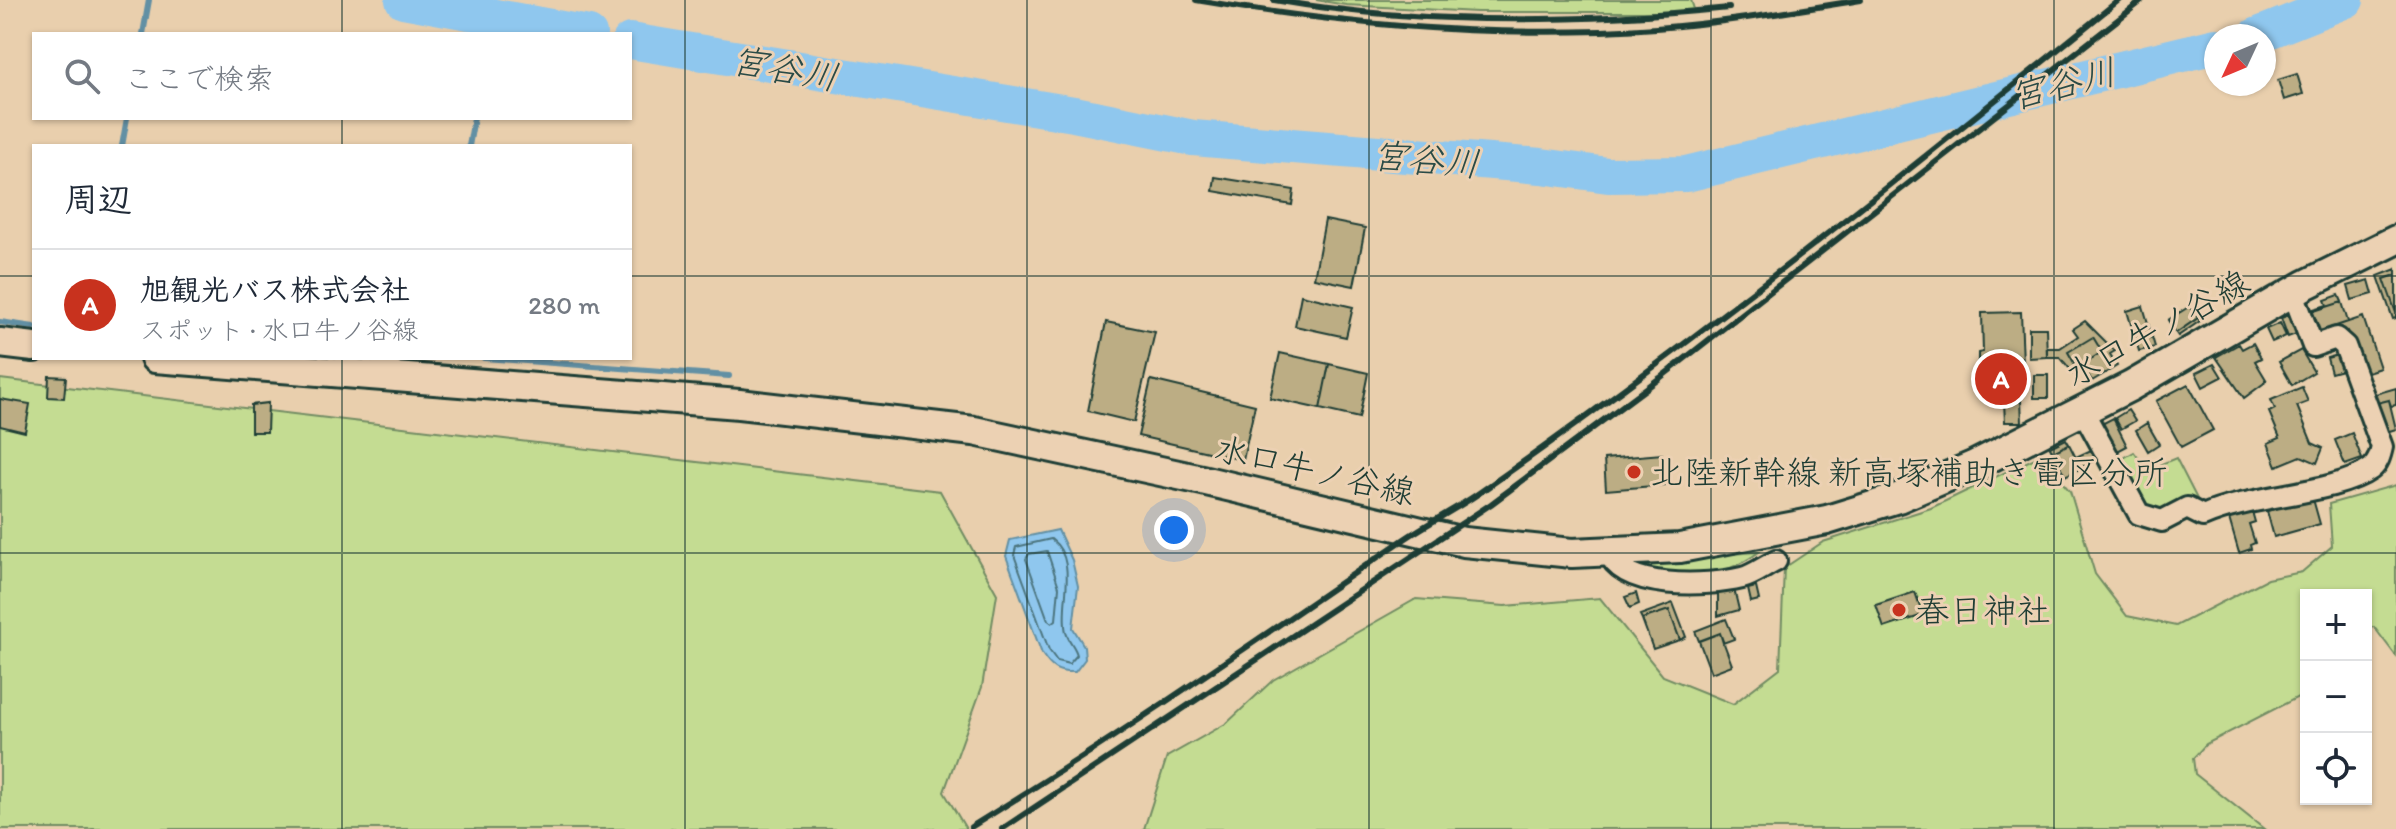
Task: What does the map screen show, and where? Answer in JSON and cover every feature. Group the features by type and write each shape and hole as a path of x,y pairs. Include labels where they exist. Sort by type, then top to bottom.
{"main road":[{"name":"水口牛ノ谷線","path":"181,360 708,401 974,431 1202,480 1464,542 1572,553 1680,548 1827,520 1898,498 2083,411 2293,293 2383,253 2396,240"},
{"path":"0,343 32,347"}],"street":[{"path":"2083,411 2139,514 2162,521 2187,508 2203,516 2252,499 2355,478 2373,467 2382,447 2345,346 2336,338 2313,346 2293,293"},
{"path":"1608,551 1612,563 1624,571 1697,585 1746,577 1776,561"}],"green space":[{"path":"1316,0 1691,0 1695,12 1477,12 1346,5"},
{"path":"0,379 940,491 997,594 982,687 944,792 966,829 0,829"},
{"path":"2134,452 2147,470 2176,458 2198,501 2160,516 2142,511 2117,462"},
{"path":"2039,456 2070,491 2095,574 2127,616 2176,626 2267,579 2302,572 2332,546 2329,504 2396,485 2396,656 2372,627 2372,589 2300,589 2300,696 2206,744 2193,758 2195,774 2264,829 1144,829 1167,757 1227,723 1273,680 1416,599 1505,606 1600,598 1663,676 1733,704 1780,668 1784,568 1823,542 1931,508"},
{"path":"1759,552 1730,568 1697,576 1663,574 1633,561"}],"water":[{"path":"1058,530 1072,560 1078,586 1073,628 1084,646 1085,659 1075,672 1055,669 1042,654 1006,556 1010,540"}],"building":[{"path":"2297,74 2303,94 2284,100 2278,80"},
{"path":"1215,177 1294,190 1292,205 1213,191"},
{"path":"1325,220 1365,228 1354,286 1314,278"},
{"path":"2396,269 2396,318 2393,319 2378,276"},
{"path":"2396,275 2396,313 2384,279"},
{"path":"2369,280 2373,294 2352,300 2348,286"},
{"path":"1301,295 1353,307 1346,337 1295,326"},
{"path":"2339,295 2342,302 2311,312 2318,332 2363,317 2380,368 2361,374 2347,331 2317,341 2307,311 2327,305 2325,300"},
{"path":"2342,302 2348,322 2318,332 2311,312"},
{"path":"2143,306 2152,337 2136,341 2127,311"},
{"path":"2190,306 2198,318 2176,333 2168,320"},
{"path":"2021,312 2023,364 1978,365 1978,353 1983,352 1982,313"},
{"path":"2292,314 2299,333 2288,337 2281,318"},
{"path":"2198,318 2200,321 2178,336 2176,333"},
{"path":"2085,321 2115,351 2110,354 2117,366 2092,381 2085,370 2075,375 2060,357 2047,357 2047,348 2060,348 2078,336 2073,329"},
{"path":"1106,322 1155,332 1134,422 1088,411"},
{"path":"2280,323 2286,336 2272,342 2266,329"},
{"path":"2029,328 2046,328 2047,357 2029,358"},
{"path":"2093,337 2102,352 2077,368 2068,352"},
{"path":"2152,337 2155,347 2139,351 2136,341"},
{"path":"2253,343 2261,358 2255,361 2267,381 2244,398 2216,357 2239,344 2242,349"},
{"path":"2301,350 2314,372 2292,385 2279,362"},
{"path":"1280,353 1329,364 1320,409 1270,398"},
{"path":"2338,355 2342,370 2331,373 2327,358"},
{"path":"1329,364 1368,373 1359,418 1320,409"},
{"path":"2023,364 2023,392 1979,393 1978,365"},
{"path":"2214,364 2222,377 2203,387 2196,373"},
{"path":"2034,375 2048,375 2048,398 2034,398"},
{"path":"49,376 66,377 64,398 48,397"},
{"path":"1151,380 1255,405 1243,460 1138,436"},
{"path":"2188,384 2213,430 2181,447 2156,401"},
{"path":"2302,387 2308,402 2297,406 2312,443 2323,448 2317,463 2301,456 2277,466 2268,443 2280,438 2269,412 2275,409 2271,400"},
{"path":"2396,388 2396,405 2391,406 2389,400 2377,403 2382,421 2368,396"},
{"path":"0,399 30,404 25,432 0,426"},
{"path":"2389,400 2396,429 2386,432 2377,403"},
{"path":"2021,401 2022,422 2005,422 2004,402"},
{"path":"268,403 267,432 251,432 251,405"},
{"path":"2128,410 2135,421 2121,429 2115,418"},
{"path":"2113,418 2127,446 2112,454 2098,426"},
{"path":"2147,423 2159,444 2148,451 2136,430"},
{"path":"2352,433 2362,459 2345,465 2335,440"},
{"path":"2066,439 2069,444 2053,452 2050,447"},
{"path":"2069,444 2081,468 2065,476 2053,452"},
{"path":"2091,450 2096,460 2081,468 2076,457"},
{"name":"北陸新幹線 新高塚補助き電区分所","path":"1662,454 1665,485 1606,490 1604,459"},
{"path":"2313,499 2320,524 2274,537 2267,511"},
{"path":"2251,508 2255,522 2249,524 2255,543 2250,545 2251,549 2239,553 2228,515"},
{"path":"1756,587 1759,600 1751,602 1748,589"},
{"path":"1734,589 1739,610 1718,616 1718,594"},
{"name":"春日神社","path":"1915,592 1923,615 1884,628 1876,605"},
{"path":"1636,593 1639,604 1630,608 1625,597"},
{"path":"1673,603 1686,637 1680,640 1669,610 1642,619 1640,615"},
{"path":"1669,610 1680,640 1653,649 1642,619"},
{"path":"1726,619 1734,639 1723,643 1720,633 1699,641 1695,631"},
{"path":"1720,633 1732,665 1711,673 1699,641"}],"waterway":[{"path":"143,32 149,0"},
{"name":"宮谷川","path":"403,0 578,32"},
{"name":"宮谷川","path":"2276,28 2346,0"},
{"name":"宮谷川","path":"632,41 1074,114 1193,138 1541,166 1608,175 1686,174 2204,49"},
{"path":"122,144 127,120"},
{"path":"469,144 474,120"},
{"path":"0,322 32,327"},
{"path":"511,360 729,376"}],"railway":[{"path":"1196,0 1368,23 1541,32 1682,26 1861,0"},
{"path":"1274,0 1444,18 1616,17 1729,8"},
{"path":"971,827 1135,722 1403,540 1472,498 1564,433 1805,252 2119,0"},
{"path":"1002,829 1491,504 1660,378 2143,0"}],"place":[{"name":"旭観光バス株式会社","path":"2001,379"},
{"name":"北陸新幹線 新高塚補助き電区分所","path":"1634,472"},
{"name":"春日神社","path":"1899,610"}]}
